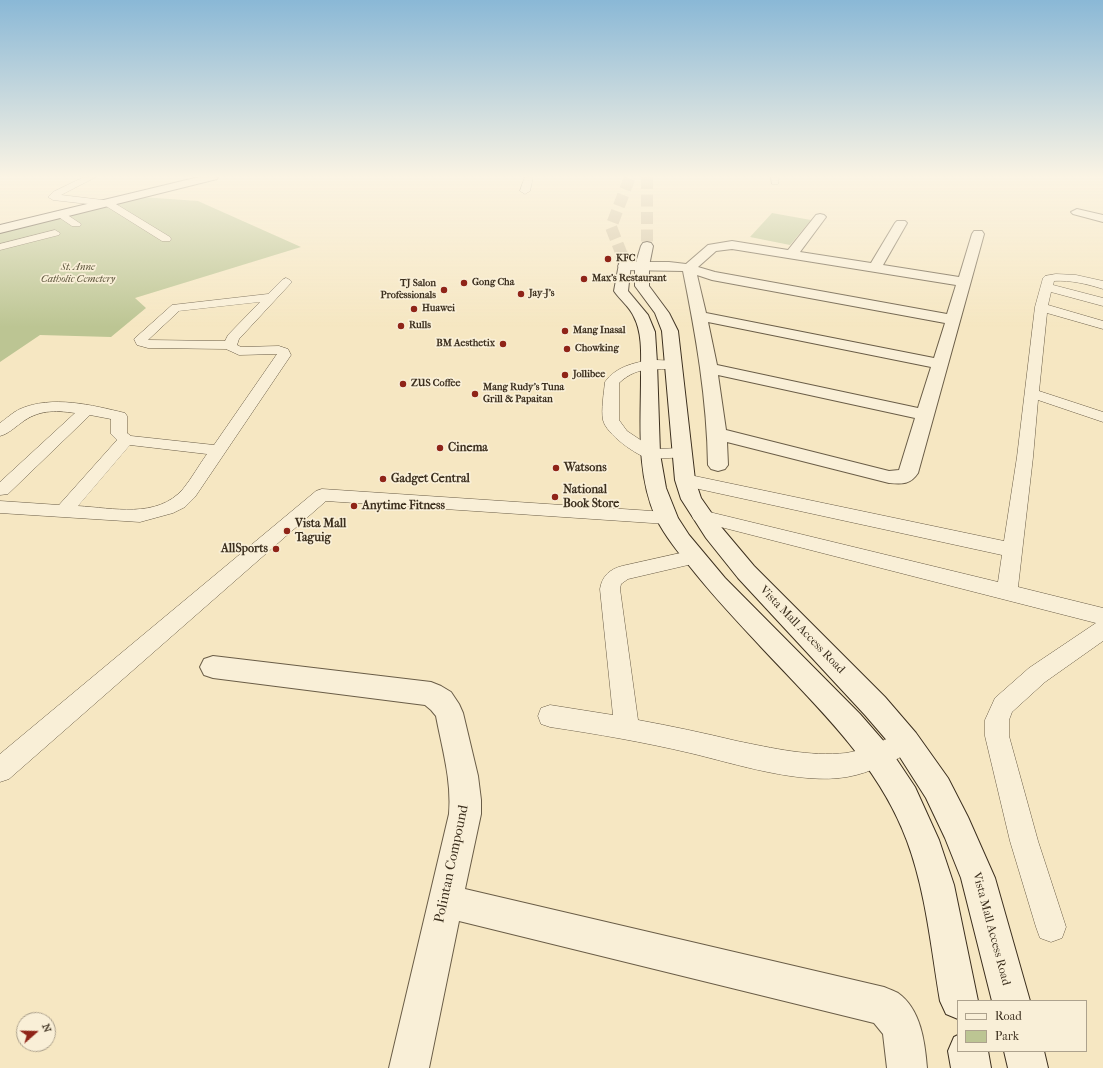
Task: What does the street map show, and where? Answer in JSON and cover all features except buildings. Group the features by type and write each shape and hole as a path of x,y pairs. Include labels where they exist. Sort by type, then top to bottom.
{"street":[{"path":"791,255 812,227"},
{"path":"875,268 898,227"},
{"path":"718,434 889,477 902,478 908,473 978,234"},
{"path":"690,273 712,248 732,245 964,282"},
{"name":"Vista Mall Access Road","path":"647,246 631,270 621,291 641,315 661,364 682,453 685,480 691,500 701,516 746,572 875,706 906,742 937,788 957,828 978,878 1011,1000"},
{"path":"631,270 690,273 712,276 954,320"},
{"path":"690,273 709,368 718,434 718,465"},
{"path":"699,316 940,364"},
{"name":"Vista Mall Access Road","path":"661,364 650,454 656,488 667,518 681,541 717,584 850,723 877,755 904,798 923,840 937,885 959,1000"},
{"path":"709,368 925,415"},
{"name":"Polintan Compound","path":"213,667 431,694 442,701 449,714 463,776 466,800 465,814 409,1068"},
{"path":"445,901 884,1006 892,1011 901,1027 904,1037 907,1068"},
{"path":"968,1052 971,1068"},
{"path":"1024,1052 1028,1068"}],"lane":[{"path":"146,227 166,239"},
{"path":"0,247 54,233"},
{"path":"1007,591 1025,457 1041,307 1046,286 1049,278 1062,276 1077,278 1103,285"},
{"path":"230,345 233,338 286,282"},
{"path":"1046,286 1103,302"},
{"path":"0,507 140,516 157,513 170,508 181,501 189,493 284,355 283,352 278,350 239,351 232,348 230,345 148,344 142,342 141,340 176,308 271,297"},
{"path":"1041,307 1103,325"},
{"path":"661,364 624,372 612,382 611,420 621,434 650,454 682,453"},
{"path":"1031,393 1103,418"},
{"path":"0,431 24,413 40,407 56,406 119,416 119,434 126,440 218,450"},
{"path":"2,490 87,410"},
{"path":"63,512 126,440"},
{"path":"685,480 1012,550"},
{"path":"0,770 322,495 667,518"},
{"path":"701,516 1103,616"},
{"path":"626,727 610,589 611,582 615,577 622,573 694,557"},
{"path":"1051,927 1024,842 997,736 996,720 1003,705 1037,675 1103,629"},
{"path":"550,716 626,727 773,760 816,766 848,764 877,755 906,742"}],"green space":[{"name":"St. Anne Catholic Cemetery","path":"17,227 256,227 301,247 135,298 146,308 111,337 40,335 0,362 0,231"},
{"path":"759,227 805,227 790,245 750,237"}],"tunnel":[{"path":"611,227 622,255"},
{"path":"647,227 647,246"},
{"path":"621,254 625,264"}],"place":[{"name":"KFC","path":"608,259"},
{"name":"Max's Restaurant","path":"584,279"},
{"name":"Gong Cha","path":"464,283"},
{"name":"TJ Salon Professionals","path":"444,290"},
{"name":"Jay-J's","path":"521,294"},
{"name":"Huawei","path":"414,309"},
{"name":"Rulls","path":"401,326"},
{"name":"Mang Inasal","path":"565,331"},
{"name":"BM Aesthetix","path":"503,344"},
{"name":"Chowking","path":"567,349"},
{"name":"Jollibee","path":"565,375"},
{"name":"ZUS Coffee","path":"403,384"},
{"name":"Mang Rudy's Tuna Grill & Papaitan","path":"475,394"},
{"name":"Cinema","path":"440,448"},
{"name":"Watsons","path":"556,468"},
{"name":"Gadget Central","path":"383,479"},
{"name":"National Book Store","path":"555,497"},
{"name":"Anytime Fitness","path":"354,506"},
{"name":"Vista Mall Taguig","path":"287,531"},
{"name":"AllSports","path":"276,549"}]}
